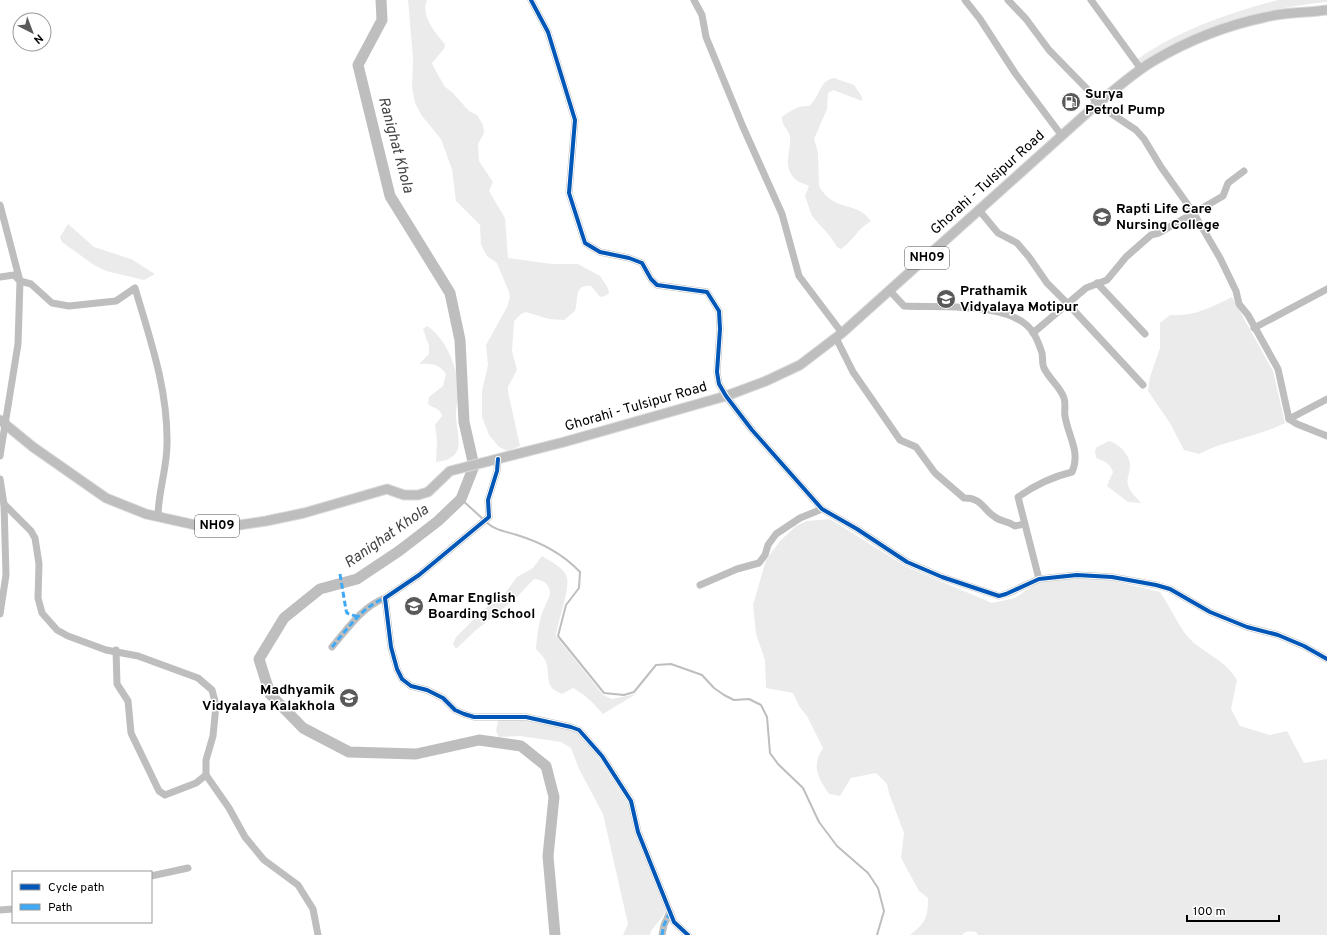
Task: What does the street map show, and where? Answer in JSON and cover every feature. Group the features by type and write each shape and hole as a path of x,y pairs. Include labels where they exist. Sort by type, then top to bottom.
{"main road":[{"name":"Ghorahi - Tulsipur Road","path":"498,459 726,396 790,370 840,336 1097,104 1155,60 1203,36 1267,16 1327,10"},
{"name":"NH09","path":"3,422 33,447 106,498 146,514 200,526 243,524 304,513 387,488 404,495 418,495 428,492 450,471 498,459"}],"street":[{"path":"531,0 548,32 575,120 569,193 584,243 600,252 629,258 642,263 651,279 657,285 707,292 719,311 720,329 717,372 719,384 726,396 752,430 822,509 907,562 942,577 972,586 992,595 1006,594 1039,579 1093,575 1156,585 1170,589 1210,612 1247,627 1278,635 1304,646 1327,659"},
{"path":"694,0 702,15 706,37 743,127 782,214 800,276 840,336 853,372 900,440 916,447 935,473 964,498 973,498 986,507 995,518 1009,521 1015,526 1024,524"},
{"path":"965,0 1062,136"},
{"path":"1008,0 1026,19 1049,50 1087,89 1097,104 1136,130 1193,212 1220,258 1236,291 1239,304 1248,315 1278,369 1289,419 1297,424 1327,436"},
{"path":"1091,0 1141,70"},
{"path":"1033,333 1086,288 1107,280 1126,257 1151,235 1159,233 1223,196 1228,183 1244,171"},
{"path":"0,205 20,281 18,344 3,422 0,456"},
{"path":"979,210 998,233 1017,243 1047,283 1143,386"},
{"path":"0,277 14,275 20,281 31,284 52,303 68,306 116,301 135,288 160,368 164,402 168,443 163,485 158,500 158,516"},
{"path":"1097,283 1145,334"},
{"path":"1254,328 1327,289"},
{"path":"890,291 904,306 962,306 992,310 1017,319 1033,333 1041,352 1043,368 1059,388 1065,400 1065,416 1074,447 1076,462 1072,472 1056,476 1036,484 1018,497 1039,579"},
{"path":"1289,419 1327,399"},
{"path":"332,647 358,617 374,603 404,588 489,517 488,500 497,471 498,459"},
{"path":"0,479 4,504 6,575 0,614"},
{"path":"4,504 31,531 35,538 39,564 38,598 42,613 47,621 57,630 68,636 106,650 116,650 138,656 198,678 212,690 216,705 213,736 206,760 206,775 229,808 245,837 264,860 298,885 313,909 318,935"},
{"path":"700,585 737,569 759,563 765,555 768,545 776,534 800,518 822,509"},
{"path":"385,598 391,647 397,669 402,679 412,686 427,690 443,698 455,710 474,717 526,717 579,730 602,756 631,801 638,832 674,922 688,935"},
{"path":"116,650 117,684 128,701 131,733 159,791 165,795 196,783 206,775"},
{"path":"152,876 188,868"},
{"path":"0,910 12,909"},
{"path":"662,935 664,925 670,912"}],"shaded area":[{"path":"408,0 427,0 425,6 427,18 437,35 445,44 444,49 432,63 433,66 445,87 452,92 469,111 477,115 483,125 484,133 478,144 479,161 493,182 489,191 505,218 508,258 552,264 578,264 600,276 608,288 609,293 600,297 591,286 581,288 579,290 575,311 564,320 549,319 526,312 521,314 514,321 512,351 517,370 508,387 508,392 520,446 508,451 499,447 489,435 482,417 482,391 488,365 486,345 507,307 510,297 509,292 497,263 487,256 481,245 480,225 456,201 452,169 441,139 422,116 415,103 412,88 413,59"},
{"path":"1278,0 1327,0 1327,2 1296,6 1249,16 1205,32 1142,64 1138,59 1170,39 1187,31 1223,17"},
{"path":"834,78 854,85 862,97 862,101 833,90 828,93 827,109 814,139 818,153 819,186 831,200 859,210 871,221 866,224 841,249 837,247 829,235 812,216 805,196 809,186 797,180 791,174 788,164 790,137 782,120 782,117 794,109 801,106 809,106 813,103 825,82"},
{"path":"68,224 94,247 131,259 155,274 144,280 106,271 94,265 62,242 60,237"},
{"path":"1232,297 1273,371 1285,423 1264,432 1220,445 1199,454 1184,450 1170,423 1148,391 1150,377 1160,348 1160,323 1170,315 1194,313 1210,308"},
{"path":"427,326 440,338 450,355 456,373 459,390 456,407 456,421 459,444 454,456 447,460 436,462 437,441 435,425 442,416 440,411 428,404 429,397 443,386 446,374 438,366 419,364 429,354 429,346 423,329"},
{"path":"1109,441 1119,446 1129,459 1130,466 1128,485 1131,492 1141,503 1128,502 1107,486 1113,472 1107,463 1096,458 1095,451 1097,447"},
{"path":"830,519 905,566 992,603 1015,598 1038,582 1063,579 1105,579 1160,592 1184,632 1190,639 1232,672 1237,680 1231,709 1240,726 1270,735 1287,731 1304,763 1327,759 1327,935 978,935 976,932 970,931 965,932 962,935 910,935 925,920 928,898 919,891 901,858 904,833 887,784 876,773 851,778 840,796 829,794 817,772 817,761 823,748 807,716 799,706 793,693 766,688 765,660 756,634 753,605 766,560 780,541 796,526 807,521"},
{"path":"542,556 562,569 567,580 566,595 556,636 603,695 612,699 636,694 603,714 586,696 573,688 562,694 550,685 546,662 536,649 540,621 550,593 548,586 543,581 534,579 515,599 475,631 456,649 453,644 456,637 463,630 493,601 506,592 517,577 533,568"},
{"path":"501,719 522,720 571,730 578,733 591,747 628,804 635,835 666,912 651,931 650,935 623,935 628,924 603,814 579,769 571,748 561,742 520,736 499,737 496,731 498,721"}],"waterway":[{"name":"Ranighat Khola","path":"381,0 382,20 358,65 390,196 450,293 460,340 464,422 474,466 461,499 438,521 399,551 357,579 320,589 284,618 259,659 270,694 303,728 349,752 416,754 479,740 521,746 546,766 554,797 548,856 555,935"},
{"path":"461,499 483,519"},
{"path":"486,522 497,529 526,538 551,549 580,572 579,588 566,605 558,636 604,693 624,695 634,692 656,665 671,664 702,675 714,688 734,700 749,699 761,705 767,717 770,753 778,764 803,788 819,822 837,846 868,873 878,888 884,911 877,935"}],"marked path":[{"path":"340,574 347,613 358,617"},
{"path":"332,647 362,612 385,598"},
{"path":"662,935 664,925 670,912"}],"cycle path":[{"path":"531,0 548,32 575,120 569,193 585,243 600,252 629,258 642,263 651,279 657,285 707,292 719,311 720,329 717,372 719,384 726,396 752,430 822,509 857,529 907,562 942,577 999,596 1039,579 1077,575 1112,577 1156,585 1170,589 1210,612 1247,627 1278,635 1304,646 1327,659"},
{"path":"498,459 497,471 488,500 489,517 419,575 385,598 391,647 397,669 402,679 411,686 427,690 443,698 455,710 464,714 474,717 526,717 579,730 602,756 631,801 638,832 674,922 688,935"}],"place":[{"name":"Surya Petrol Pump","path":"1071,102"},
{"name":"Rapti Life Care Nursing College","path":"1102,217"},
{"name":"Prathamik Vidyalaya Motipur","path":"946,299"},
{"name":"Amar English Boarding School","path":"414,606"},
{"name":"Madhyamik Vidyalaya Kalakhola","path":"349,698"}]}
